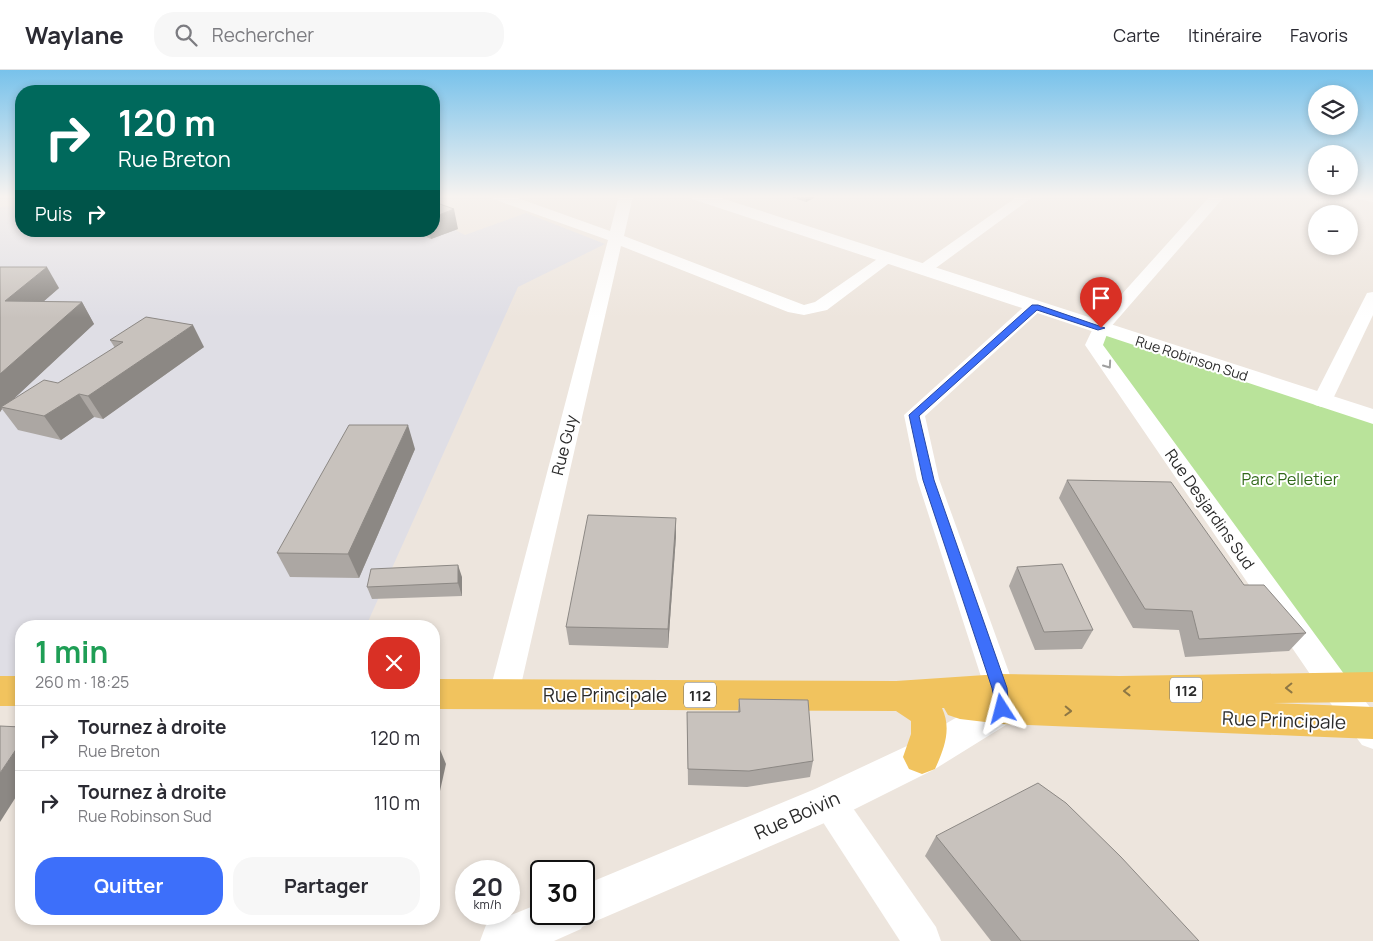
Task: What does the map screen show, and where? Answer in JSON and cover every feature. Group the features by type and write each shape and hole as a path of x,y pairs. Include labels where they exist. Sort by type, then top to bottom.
{"main road":[{"name":"Rue Principale","path":"1001,699 1120,691 1373,688"},
{"path":"0,691 15,691"},
{"name":"Rue Principale","path":"440,694 896,696 1001,699 1370,727"},
{"path":"896,696 918,703 928,714 931,729 922,757"}],"street":[{"path":"611,237 794,308 804,310 820,306 888,258"},
{"name":"Rue Robinson Sud","path":"823,237 1373,417"},
{"path":"923,270 970,237"},
{"path":"1101,328 1182,237"},
{"name":"Rue Guy","path":"504,694 615,238"},
{"path":"1322,400 1373,297"},
{"path":"1001,699 928,480 914,415 1035,306"},
{"name":"Rue Desjardins Sud","path":"1101,328 1094,345 1336,687"},
{"path":"1336,687 1370,727"},
{"name":"Rue Boivin","path":"595,901 829,802 922,757 1001,699"},
{"path":"829,802 922,941"},
{"path":"502,941 540,925"}],"shaded area":[{"path":"0,237 586,237 605,244 518,287 369,620 15,620 15,676 0,676"}],"green space":[{"name":"Parc Pelletier","path":"1101,328 1373,419 1373,687 1336,687 1094,345"}],"building":[{"path":"0,267 47,267 5,301 82,302 0,374"},
{"path":"146,317 193,325 88,396 79,394 44,416 1,407 44,380 58,383 123,342 110,340"},
{"path":"349,425 408,425 348,554 277,553"},
{"path":"1067,480 1171,482 1244,585 1264,585 1306,633 1199,639 1192,611 1145,609"},
{"path":"588,515 676,518 668,629 566,627"},
{"path":"1062,564 1093,630 1044,632 1017,567"},
{"path":"458,565 458,583 367,587 371,569"},
{"path":"739,699 808,700 813,761 749,771 688,769 687,712 740,712"},
{"path":"0,726 15,727 15,751 0,773"},
{"path":"1038,783 1066,803 1121,857 1199,941 1021,941 936,836"}],"route":[{"path":"1002,709 1000,688 928,480 914,415 1035,306 1101,328"}]}
